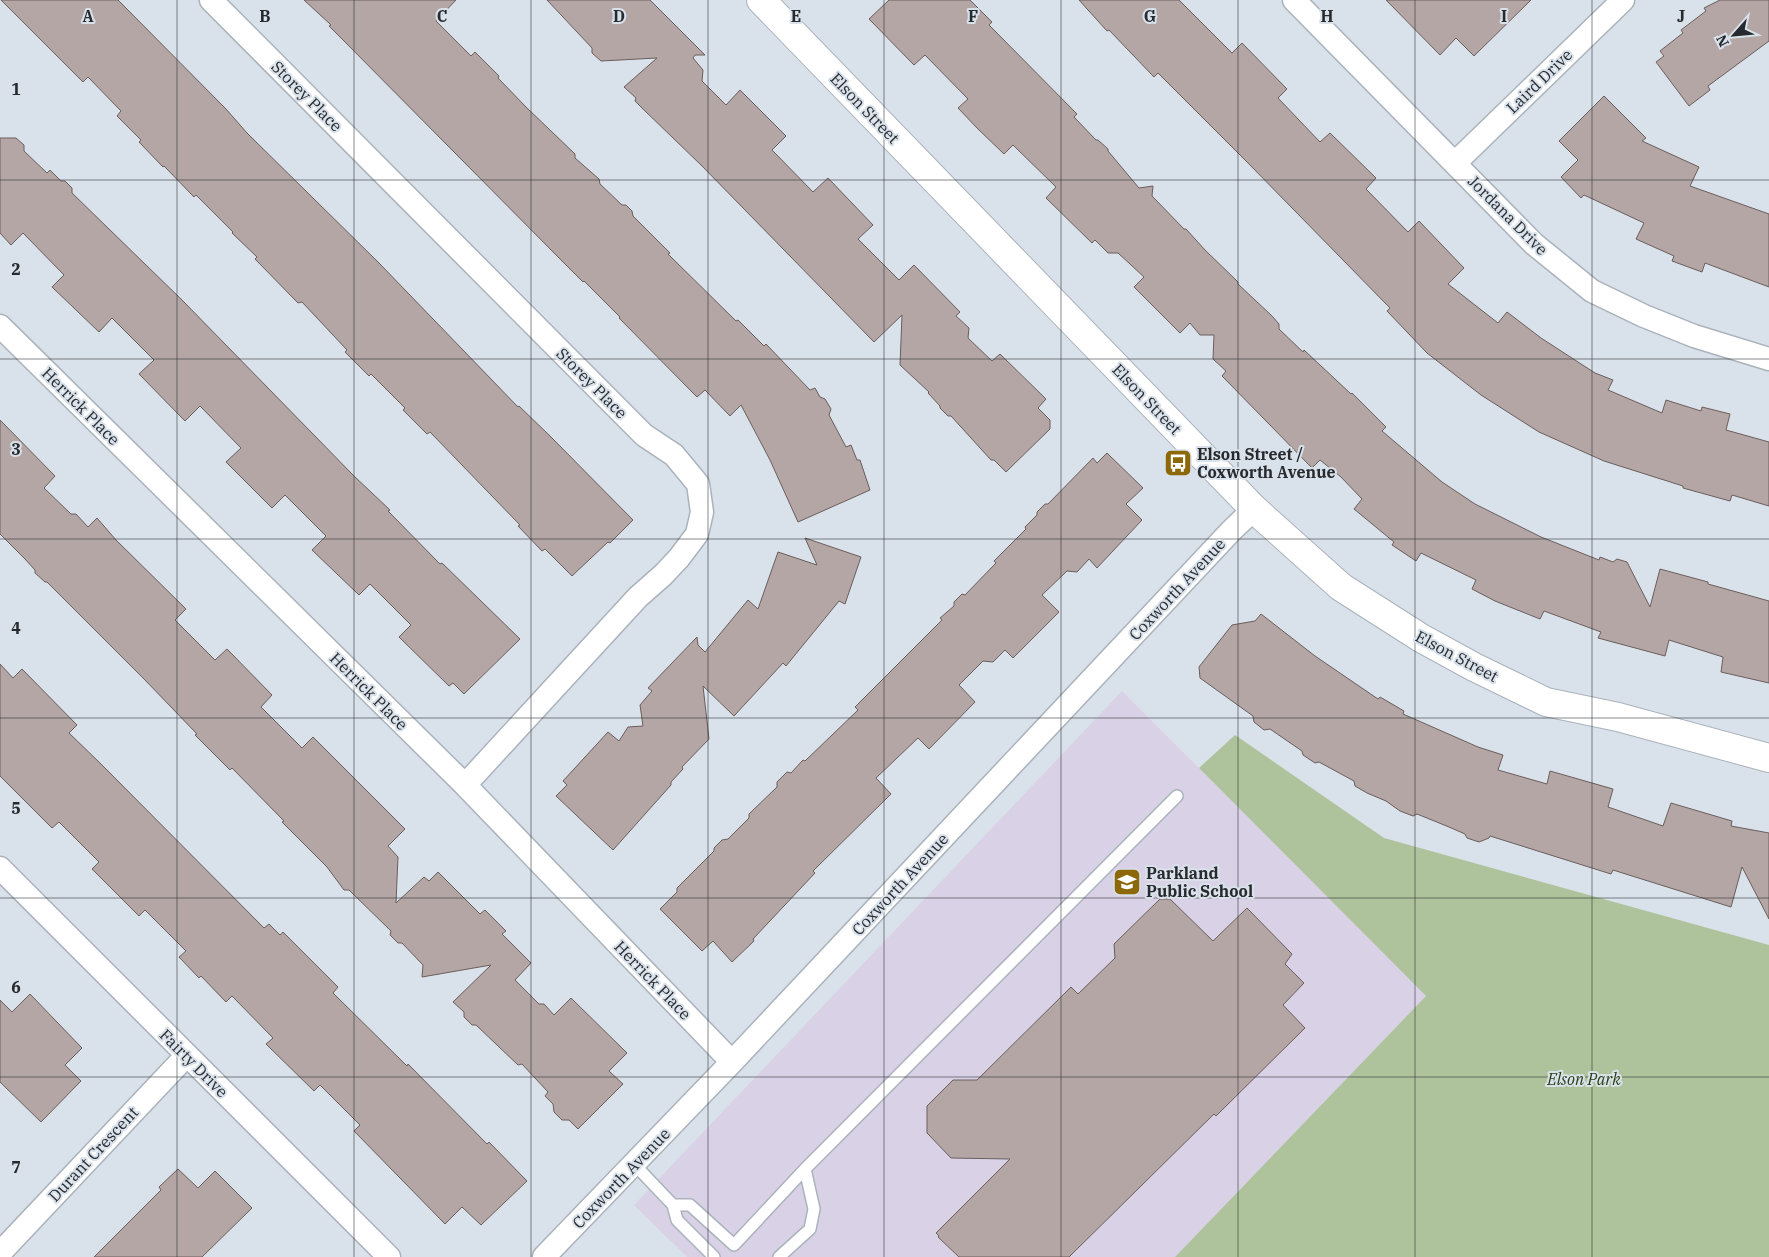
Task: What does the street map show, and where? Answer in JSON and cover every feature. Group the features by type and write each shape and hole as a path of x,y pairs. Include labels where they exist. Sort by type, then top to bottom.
{"street":[{"name":"Storey Place","path":"211,0 644,435 674,455 698,484 702,512 697,534 679,558 638,597 465,786"},
{"name":"Elson Street","path":"761,0 1254,509 1341,586 1420,638 1546,702 1618,717 1769,758"},
{"name":"Jordana Drive","path":"1294,0 1534,244 1592,291 1644,316 1694,336 1769,359"},
{"name":"Laird Drive","path":"1455,163 1623,0"},
{"name":"Herrick Place","path":"0,326 465,786 732,1062"},
{"name":"Coxworth Avenue","path":"544,1257 732,1062 1231,531 1254,509"},
{"name":"Fairty Drive","path":"0,868 389,1257"},
{"name":"Durant Crescent","path":"0,1253 187,1055"}],"lane":[{"path":"673,1205 690,1205 734,1245 805,1169 1177,796"},
{"path":"634,1164 673,1205 677,1220 714,1257"},
{"path":"779,1257 810,1229 814,1209 805,1169"}],"shaded area":[{"name":"Parkland Public School","path":"1122,691 1426,996 1175,1257 687,1257 634,1205"}],"green space":[{"name":"Elson Park","path":"1235,735 1384,838 1769,945 1769,1257 1175,1257 1426,996 1199,768"}],"building":[{"path":"1,0 118,0 226,109 247,133 379,263 518,407 551,437 633,520 572,576 545,549 542,551 518,526 520,525 430,432 427,434 403,410 405,408 371,374 369,376 345,352 347,350 302,302 298,303 255,259 257,257 196,195 194,197 163,167 139,142 141,140 117,116 121,111 88,77 83,82"},
{"path":"304,0 456,0 436,21 471,56 475,52 499,76 498,78 526,107 575,154 575,158 599,179 600,184 622,205 626,205 632,211 633,216 670,253 668,254 736,321 738,320 764,346 766,344 810,390 815,388 831,409 829,415 846,447 851,445 857,460 860,460 870,490 798,522 770,460 741,405 730,416 705,390 697,397 620,317 329,26 331,25"},
{"path":"547,0 650,0 705,55 695,55 693,58 703,70 702,81 726,105 740,90 786,136 772,150 813,192 828,178 873,225 858,239 899,280 914,265 960,312 956,316 969,328 968,338 992,361 1000,354 1046,399 1038,408 1050,420 1050,429 1006,472 994,460 991,460 951,416 948,416 940,408 929,392 900,365 902,315 874,342 702,166 635,101 636,98 624,87 657,58 601,61 592,53 592,48"},
{"path":"889,0 970,0 992,22 989,25 1077,114 1074,117 1096,140 1108,149 1139,188 1153,186 1152,196 1272,316 1279,324 1279,329 1352,393 1386,427 1382,431 1442,482 1475,504 1541,537 1599,560 1600,557 1613,562 1617,559 1627,562 1650,607 1660,569 1769,601 1769,683 1721,672 1723,657 1669,640 1665,656 1598,638 1601,632 1544,611 1540,619 1495,601 1472,589 1476,580 1421,553 1416,561 1392,545 1394,542 1354,509 1362,499 1341,477 1320,460 1312,468 1222,376 1226,371 1213,359 1214,335 1200,335 1190,323 1180,333 1134,287 1144,277 1118,253 1108,253 1095,240 1092,243 1046,198 1056,187 1013,145 1004,154 978,129 958,108 968,99 925,55 914,65 869,19"},
{"path":"1079,0 1179,0 1232,53 1242,43 1287,89 1278,98 1320,142 1330,133 1376,178 1366,189 1408,232 1419,221 1464,268 1448,284 1498,323 1507,312 1541,338 1595,373 1613,380 1608,390 1662,413 1666,400 1701,411 1702,407 1730,414 1726,430 1769,442 1769,506 1732,495 1730,501 1683,488 1683,486 1604,461 1539,432 1481,395 1427,353 1387,311 1390,308 1247,162 1158,73 1154,77 1109,30 1107,31"},
{"path":"1386,0 1531,0 1474,56 1456,38 1440,55"},
{"path":"1720,0 1769,0 1769,41 1708,86 1710,90 1689,106 1656,62 1664,56 1660,51 1683,33 1681,30 1706,11 1704,8"},
{"path":"1604,96 1646,138 1642,141 1699,167 1690,186 1769,214 1769,287 1705,263 1702,272 1672,261 1674,256 1636,239 1644,223 1584,195 1581,198 1561,177 1578,160 1559,141"},
{"path":"0,138 16,138 24,145 24,151 47,173 50,170 61,181 65,181 72,188 72,193 182,300 354,476 390,510 388,511 440,564 442,563 520,639 464,694 453,683 449,686 399,637 411,625 370,584 359,595 312,550 326,536 285,495 272,508 226,462 241,448 200,406 185,421 139,374 154,360 112,318 99,332 52,287 64,275 23,233 11,245 0,233"},
{"path":"0,420 55,476 44,488 71,514 76,514 88,527 97,518 116,540 186,609 175,620 215,660 227,649 272,695 261,707 302,748 313,737 405,829 388,846 398,857 396,903 424,877 429,881 438,872 480,914 485,910 506,931 502,934 531,963 515,980 539,1004 544,1004 554,1015 571,998 627,1053 609,1071 623,1084 578,1129 569,1120 562,1120 554,1112 553,1104 545,1096 548,1092 522,1064 518,1065 476,1025 472,1025 464,1017 464,1012 453,1002 491,965 422,977 423,965 402,943 398,943 390,935 391,931 349,890 344,890 327,867 282,822 284,821 232,768 230,770 195,735 197,734 145,680 47,582 35,573 35,570 0,534"},
{"path":"1107,453 1143,488 1126,504 1142,520 1097,568 1089,559 1077,572 1067,571 1042,595 1059,612 1013,658 1005,650 993,662 983,661 959,685 975,702 929,749 918,738 876,778 891,794 813,871 815,873 753,939 754,941 732,962 713,941 702,951 660,909 677,892 677,888 714,851 714,848 722,840 728,839 749,818 749,814 777,787 777,782 787,772 791,773 803,760 805,761 858,710 855,707 942,620 940,618 954,606 954,602 962,594 965,595 996,563 994,561 1026,529 1025,527 1037,515 1037,512 1045,504 1048,504 1093,458 1097,463"},
{"path":"805,538 861,557 845,604 839,601 786,666 783,663 734,716 703,686 709,739 682,767 683,769 671,782 671,785 613,850 556,796 567,785 563,781 608,732 619,741 628,727 643,726 640,705 652,691 648,688 697,637 698,645 705,652 748,600 758,609 778,552 817,565"},
{"path":"1261,614 1315,656 1378,699 1380,697 1404,711 1403,714 1478,747 1503,755 1498,770 1547,784 1550,771 1613,789 1608,807 1663,826 1671,803 1732,821 1731,826 1769,833 1769,919 1742,867 1731,907 1613,870 1611,874 1490,836 1479,842 1467,838 1465,834 1417,814 1413,816 1400,811 1386,801 1355,786 1354,781 1319,762 1315,763 1303,755 1302,751 1270,729 1264,730 1254,722 1253,716 1200,678 1199,667 1232,625 1255,621"},
{"path":"0,664 13,678 22,669 77,725 69,733 264,928 269,924 280,935 283,932 338,987 333,993 407,1066 408,1064 487,1144 489,1142 527,1181 481,1225 462,1207 445,1224 354,1131 360,1125 320,1085 314,1091 266,1044 273,1038 232,996 226,1002 201,976 199,978 179,957 186,951 145,910 139,916 92,869 99,862 59,822 52,828 0,776"},
{"path":"1160,899 1170,899 1213,941 1247,908 1292,954 1285,964 1304,983 1283,1005 1305,1028 1216,1116 1214,1114 1069,1257 959,1257 936,1233 1010,1159 951,1158 927,1133 927,1106 953,1080 977,1080 1071,987 1078,994 1115,958 1114,944"},
{"path":"30,994 82,1048 65,1065 81,1081 41,1122 0,1082 0,1000 12,1012"},
{"path":"178,1169 198,1188 215,1171 252,1208 202,1257 94,1257 161,1190 159,1187"}],"place":[{"name":"Elson Street / Coxworth Avenue","path":"1178,463"},
{"name":"Parkland Public School","path":"1127,882"}]}
